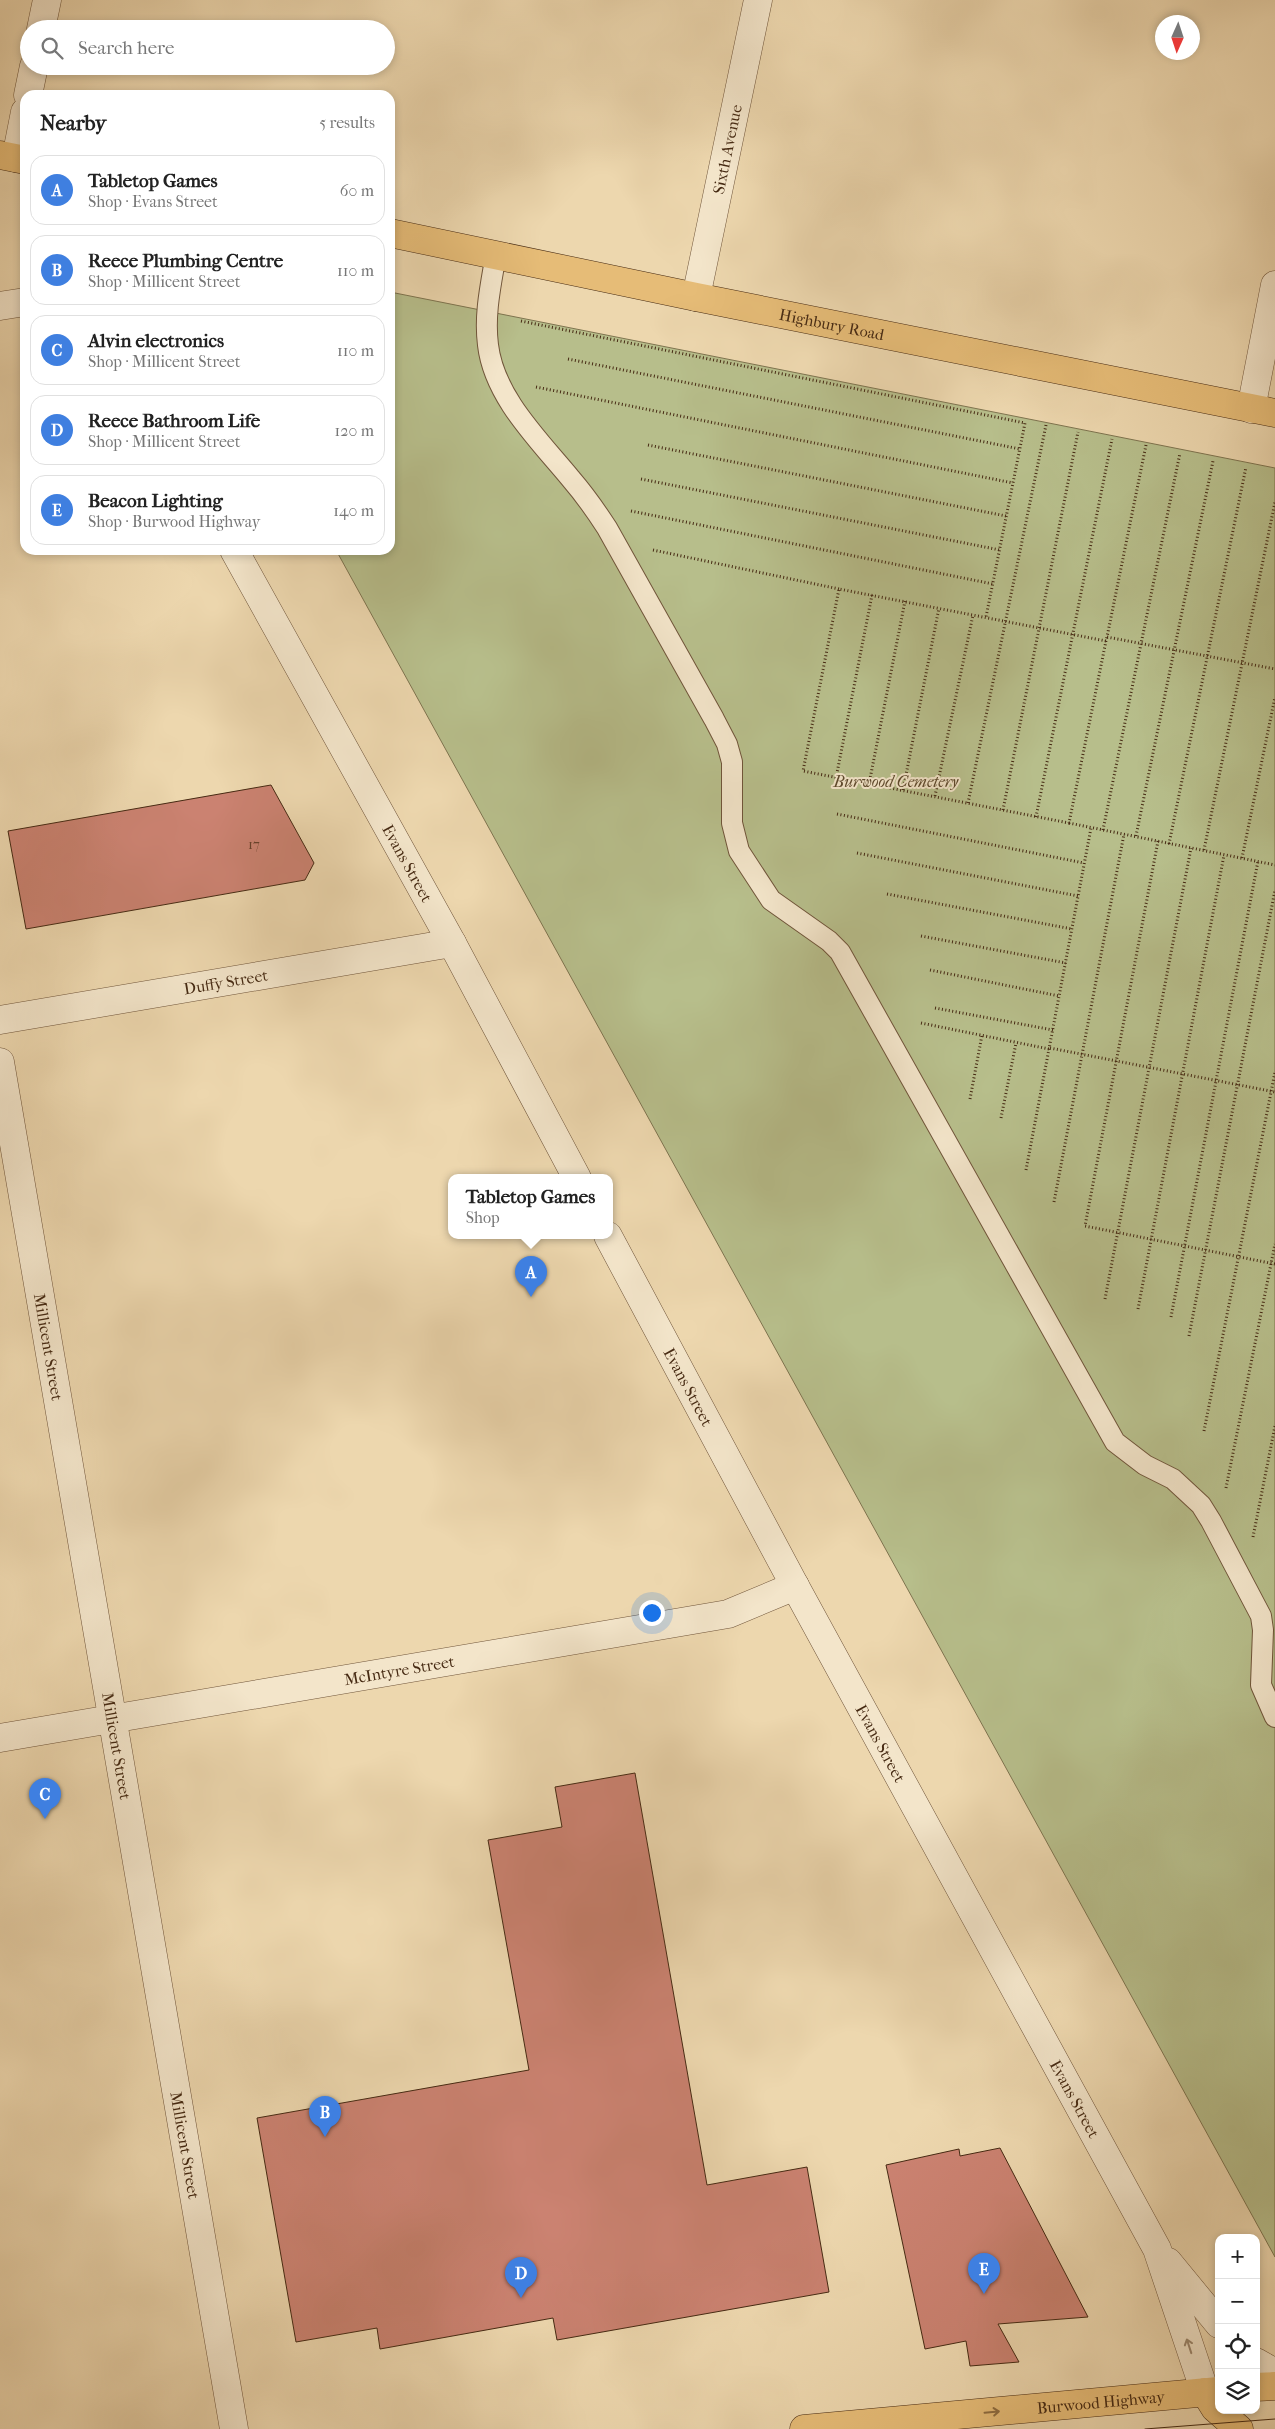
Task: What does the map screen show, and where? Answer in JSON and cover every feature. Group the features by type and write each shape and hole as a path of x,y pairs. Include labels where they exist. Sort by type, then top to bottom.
{"main road":[{"name":"Highbury Road","path":"395,234 696,297 1263,411"},
{"path":"1260,2388 1275,2386"},
{"name":"Burwood Highway","path":"804,2429 859,2427 1212,2392"},
{"path":"1212,2392 1215,2408 1239,2429"}],"street":[{"path":"43,20 47,0"},
{"name":"Sixth Avenue","path":"696,297 758,0"},
{"path":"29,90 32,75"},
{"path":"14,158 20,133"},
{"path":"1263,411 1275,285"},
{"path":"0,306 20,303"},
{"name":"Evans Street","path":"237,555 452,944 575,1174"},
{"name":"Duffy Street","path":"0,1020 452,944"},
{"name":"Millicent Street","path":"0,1062 234,2429"},
{"name":"Evans Street","path":"610,1239 795,1586 1157,2249 1212,2392"},
{"name":"McIntyre Street","path":"0,1738 728,1614 795,1586"},
{"name":"Evans Street","path":"1157,2249 1215,2319"},
{"path":"1260,2364 1275,2373"}],"lane":[{"path":"496,254 486,327 488,346 499,380 522,420 591,503 616,544 727,744 732,762 732,822 734,838 759,885 771,900 829,941 844,958 1115,1442 1130,1455 1173,1479 1201,1506 1241,1575 1261,1616 1263,1630 1261,1685 1275,1716"}],"path":[{"path":"521,320 1025,424 986,618"},
{"path":"568,359 1020,449"},
{"path":"499,380 1013,483"},
{"path":"968,803 1046,425"},
{"path":"1003,810 1078,432"},
{"path":"1036,817 1112,439"},
{"path":"648,445 1006,516"},
{"path":"1069,823 1146,445"},
{"path":"1103,830 1180,453"},
{"path":"1136,836 1213,461"},
{"path":"1169,844 1246,467"},
{"path":"641,479 1000,550"},
{"path":"1204,850 1275,502"},
{"path":"591,503 993,584"},
{"path":"616,544 675,554 986,618 1275,669"},
{"path":"839,588 802,771 1275,865"},
{"path":"836,778 872,595"},
{"path":"869,784 905,601"},
{"path":"903,790 939,608"},
{"path":"935,796 972,615"},
{"path":"1242,858 1275,697"},
{"path":"837,814 1084,863"},
{"path":"1026,1170 1091,828"},
{"path":"1054,1202 1124,834"},
{"path":"1158,841 1085,1226 1273,1264"},
{"path":"1105,1300 1191,848"},
{"path":"857,853 1078,896"},
{"path":"1138,1309 1224,855"},
{"path":"1171,1317 1258,861"},
{"path":"1189,1336 1275,890"},
{"path":"887,894 1072,929"},
{"path":"921,936 1066,963"},
{"path":"930,970 1059,996"},
{"path":"935,1008 1053,1030"},
{"path":"920,1024 1273,1091"},
{"path":"970,1099 982,1035"},
{"path":"1001,1118 1016,1043"},
{"path":"1204,1431 1273,1091 1275,1072"},
{"path":"1217,1532 1273,1264 1275,1244"},
{"path":"1241,1575 1249,1557 1275,1426"}],"green space":[{"name":"Burwood Cemetery","path":"395,293 1275,468 1275,2257 339,555 395,555"}],"building":[{"path":"271,785 314,863 305,880 26,929 8,831"},
{"path":"635,1773 707,2185 807,2167 829,2292 557,2340 553,2318 380,2349 377,2328 296,2342 257,2118 529,2070 488,1840 562,1827 555,1787"},
{"path":"1000,2148 1088,2317 998,2324 1019,2362 970,2366 966,2341 925,2349 886,2165 959,2149 960,2156"}],"tram line":[{"path":"1145,2429 1275,2419"}],"place":[{"name":"Tabletop Games","path":"531,1297"},
{"name":"Alvin electronics","path":"45,1819"},
{"name":"Reece Plumbing Centre","path":"325,2137"},
{"name":"Beacon Lighting","path":"984,2294"},
{"name":"Reece Bathroom Life","path":"521,2298"}]}
